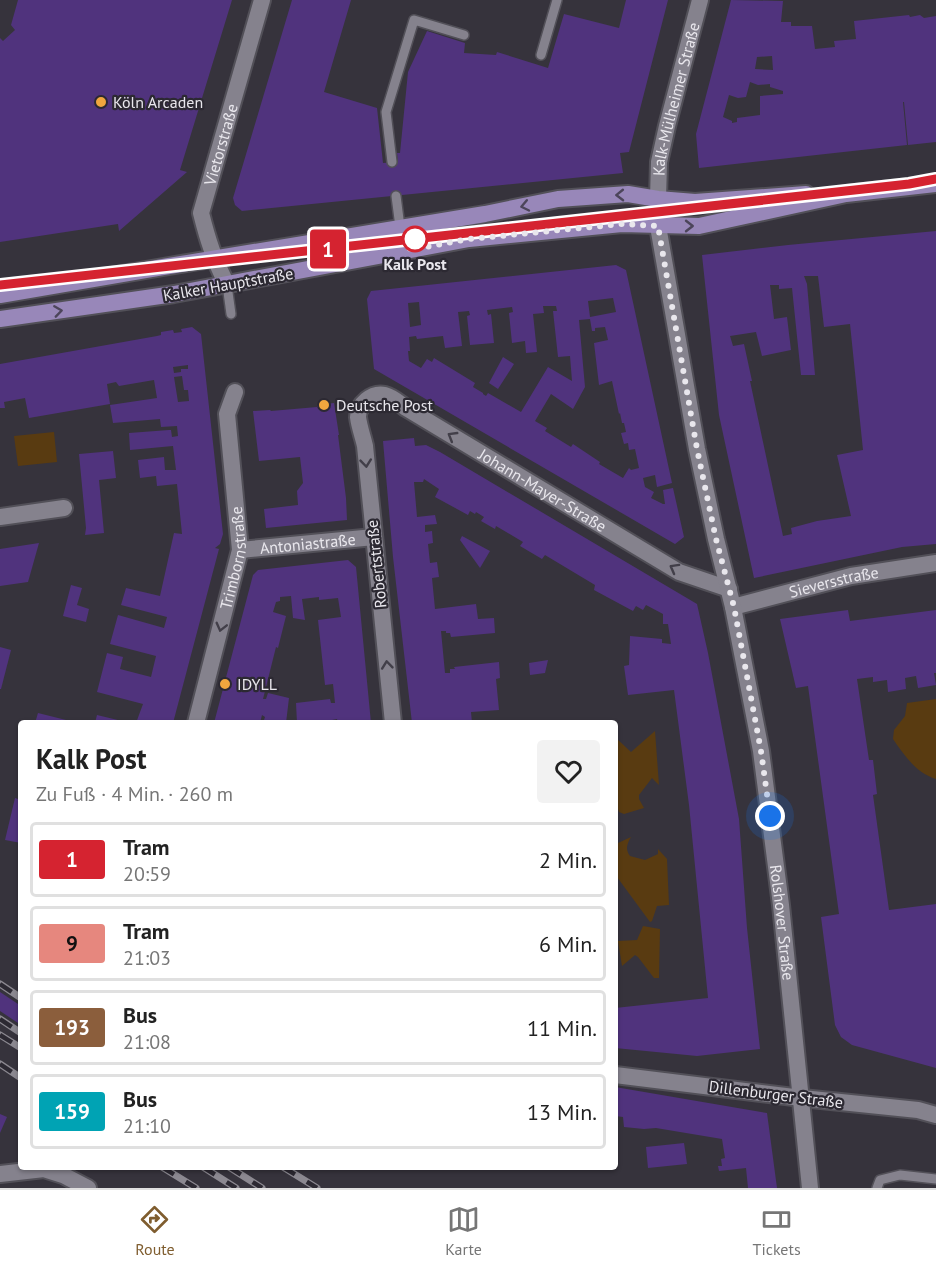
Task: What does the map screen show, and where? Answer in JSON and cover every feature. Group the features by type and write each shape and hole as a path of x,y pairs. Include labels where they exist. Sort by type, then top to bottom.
{"main road":[{"name":"Kalker Hauptstraße","path":"0,319 227,285 469,239 622,224 699,226 846,194 936,184"},
{"name":"Kalker Hauptstraße","path":"0,295 582,196 628,194 695,202 801,194 846,194"}],"street":[{"name":"Vietorstraße","path":"227,285 208,243 201,213 262,0"},
{"name":"Kalk-Mülheimer Straße","path":"658,199 659,162 666,126 700,0"},
{"name":"Rolshover Straße","path":"658,199 658,226 697,449 716,539 734,607 761,751 781,905 810,1188"},
{"name":"Trimbornstraße","path":"197,720 240,550 227,414 235,392"},
{"name":"Johann-Mayer-Straße","path":"362,405 372,396 386,395 394,399 680,572 729,589"},
{"name":"Robertstraße","path":"362,405 358,418 365,446 393,720"},
{"path":"0,517 64,508"},
{"name":"Antoniastraße","path":"240,550 374,537"},
{"name":"Sieversstraße","path":"734,607 851,576 936,563"},
{"name":"Dillenburger Straße","path":"618,1075 918,1110 936,1115"},
{"path":"0,1174 30,1170"},
{"path":"50,1170 88,1188"}],"lane":[{"path":"541,55 556,0"},
{"path":"392,162 386,112 414,20 464,35"},
{"path":"396,196 400,227"},
{"path":"227,285 231,314"},
{"path":"877,1188 880,1180 900,1175 936,1179"}],"shaded area":[{"path":"54,432 57,462 18,466 14,436"},
{"path":"936,699 936,779 917,768 893,739 894,730 905,716 907,703"},
{"path":"655,731 659,785 652,778 639,795 644,808 624,814 618,809 618,740 631,752"},
{"path":"631,837 627,846 630,856 645,860 658,854 658,849 667,859 669,905 657,906 650,922 618,878 618,843"},
{"path":"643,926 660,929 659,978 654,978 635,955 622,966 618,941 637,940"}],"building":[{"name":"Köln Arcaden","path":"18,0 232,0 180,170 187,172 119,231 118,224 0,242 0,38 3,41 15,30 11,25"},
{"path":"292,0 351,0 324,92 377,108 383,163 398,162 397,153 400,153 408,72 427,31 465,43 464,53 496,55 497,52 548,68 564,14 619,28 626,0 668,0 629,152 620,153 623,173 242,211 235,205 233,198"},
{"path":"731,0 783,1 781,22 791,22 791,26 812,26 815,49 835,47 834,41 856,39 854,21 909,15 910,17 920,15 924,18 936,16 936,142 908,145 904,102 907,145 699,168 696,134","holes":["772,56 773,70 755,69 757,57","750,82 758,85 770,84 770,87 783,91 783,94 760,96 760,115 737,118 737,122 732,123 723,117 729,95 738,98 746,97"]},
{"path":"936,231 936,544 902,547 754,578 719,415 702,255","holes":["804,276 818,276 824,327 850,324 863,450 837,455 851,516 791,528 792,534 783,536 744,344 733,346 730,336 756,332 762,356 791,350 787,317 774,319 770,285 779,285 779,289 792,288 801,375 815,375 807,284"]},
{"path":"616,265 626,270 672,483 657,487 655,475 643,478 645,487 654,492 651,498 663,504 665,504 663,490 673,488 684,537 675,544 374,369 367,299 371,291","holes":["613,298 616,312 590,317 588,301","419,302 421,325 410,327 408,303","543,306 556,306 557,311 553,311 558,357 570,356 572,381 548,367 521,412 488,393 486,396 473,387 475,383 434,358 432,362 427,359 421,368 409,361 409,337 416,336 417,339 443,336 445,348 462,346 458,312 469,311 470,315 467,316 470,345 494,343 491,314 488,315 487,310 512,307 513,312 509,313 512,343 525,341 526,353 537,352 533,314 544,313","590,319 592,331 595,331 595,328 605,327 608,340 594,343 599,385 612,381 619,414 626,432 621,433 624,444 628,443 629,450 635,449 639,468 631,470 629,468 623,478 599,464 600,462 573,444 571,447 545,431 547,428 535,421 551,394 573,409 585,387 579,320"]},
{"path":"192,327 201,334 223,534 220,544 215,548 219,549 174,720 137,720 143,704 97,692 107,653 123,657 120,669 151,677 156,656 110,644 118,615 164,628 167,617 121,605 126,588 160,596 174,533 182,534 177,484 157,486 156,476 140,478 138,460 164,457 165,470 176,470 173,446 130,450 129,433 171,430 172,437 178,436 177,426 161,427 160,419 113,423 110,405 157,398 154,380 119,386 116,382 107,384 110,404 29,418 25,398 4,402 5,408 0,408 0,364 157,336 161,335 161,332 173,330 174,333 182,332 181,329","holes":["188,365 188,369 181,369 181,372 174,373 173,367","182,376 184,390 188,390 189,401 178,402 174,377"]},
{"path":"503,357 514,364 498,389 489,383"},
{"path":"334,403 347,520 266,528 264,509 298,505 297,491 303,483 300,457 259,461 253,411 317,407 317,405"},
{"path":"414,438 415,446 426,445 440,452 697,604 739,819 747,928 760,1049 697,1056 618,1048 618,1008 708,998 689,805 674,690 628,695 624,666 629,665 630,636 662,639 662,643 671,644 668,624 663,624 663,614 646,605 643,610 636,606 633,611 594,590 595,585 545,555 542,559 520,546 523,542 496,526 495,529 481,521 484,517 476,512 475,514 470,511 468,515 435,497 439,489 424,479 423,482 414,482 417,517 435,515 437,524 425,525 425,532 432,531 433,543 428,544 430,563 437,562 439,577 432,578 435,609 476,604 478,619 494,618 495,633 451,637 450,633 441,631 445,673 450,673 450,669 455,669 454,667 499,662 500,678 496,679 499,710 471,712 472,720 412,720 393,557 383,441"},
{"path":"113,451 116,478 99,480 104,533 85,535 79,454"},
{"path":"462,536 490,551 480,568 460,540"},
{"path":"39,543 28,582 0,586 0,549"},
{"path":"348,560 356,567 371,720 297,720 296,703 330,699 331,703 335,703 333,684 325,685 318,620 341,617 338,598 319,600 319,597 302,599 305,620 293,618 291,596 280,597 273,612 286,616 263,699 266,699 268,693 289,698 286,720 264,720 265,717 262,715 261,720 215,720 253,575 258,570"},
{"path":"71,585 82,588 77,605 89,609 86,622 63,616"},
{"path":"848,610 850,621 936,610 936,673 934,673 936,685 918,688 916,676 905,678 906,689 888,692 887,680 873,682 873,677 857,679 869,760 873,760 877,794 873,795 889,910 936,904 936,1068 852,1045 841,1037 835,1025 821,917 839,914 808,686 796,688 780,619"},
{"path":"0,647 11,650 1,689 0,689"},
{"path":"548,660 545,673 530,675 529,663"},
{"path":"38,713 66,720 36,720"},
{"path":"97,715 118,720 96,720"},
{"path":"15,798 18,799 18,842 5,840"},
{"path":"0,992 18,1004 18,1023 0,1011"},
{"path":"618,1088 767,1113 777,1188 748,1188 746,1168 719,1171 718,1166 722,1166 721,1159 725,1158 722,1139 656,1128 624,1127 623,1117 618,1116"},
{"path":"0,1114 7,1117 0,1133"},
{"path":"684,1143 687,1164 648,1168 646,1147"}],"railway":[{"path":"0,984 18,996"},
{"path":"0,1019 18,1031"},
{"path":"0,1035 18,1046"},
{"path":"0,1064 18,1076"},
{"path":"167,1170 196,1188"},
{"path":"208,1170 236,1188"},
{"path":"234,1170 262,1188"},
{"path":"288,1170 317,1188"}],"tram line":[{"name":"1","path":"0,285 909,184 936,179"}],"place":[{"name":"Köln Arcaden","path":"101,102"},
{"name":"Kalk Post","path":"415,239"},
{"name":"Deutsche Post","path":"324,405"},
{"name":"IDYLL","path":"225,684"}],"route":[{"path":"415,239 409,250 469,239 622,224 658,226 697,449 716,539 734,607 761,751 770,816"}]}
